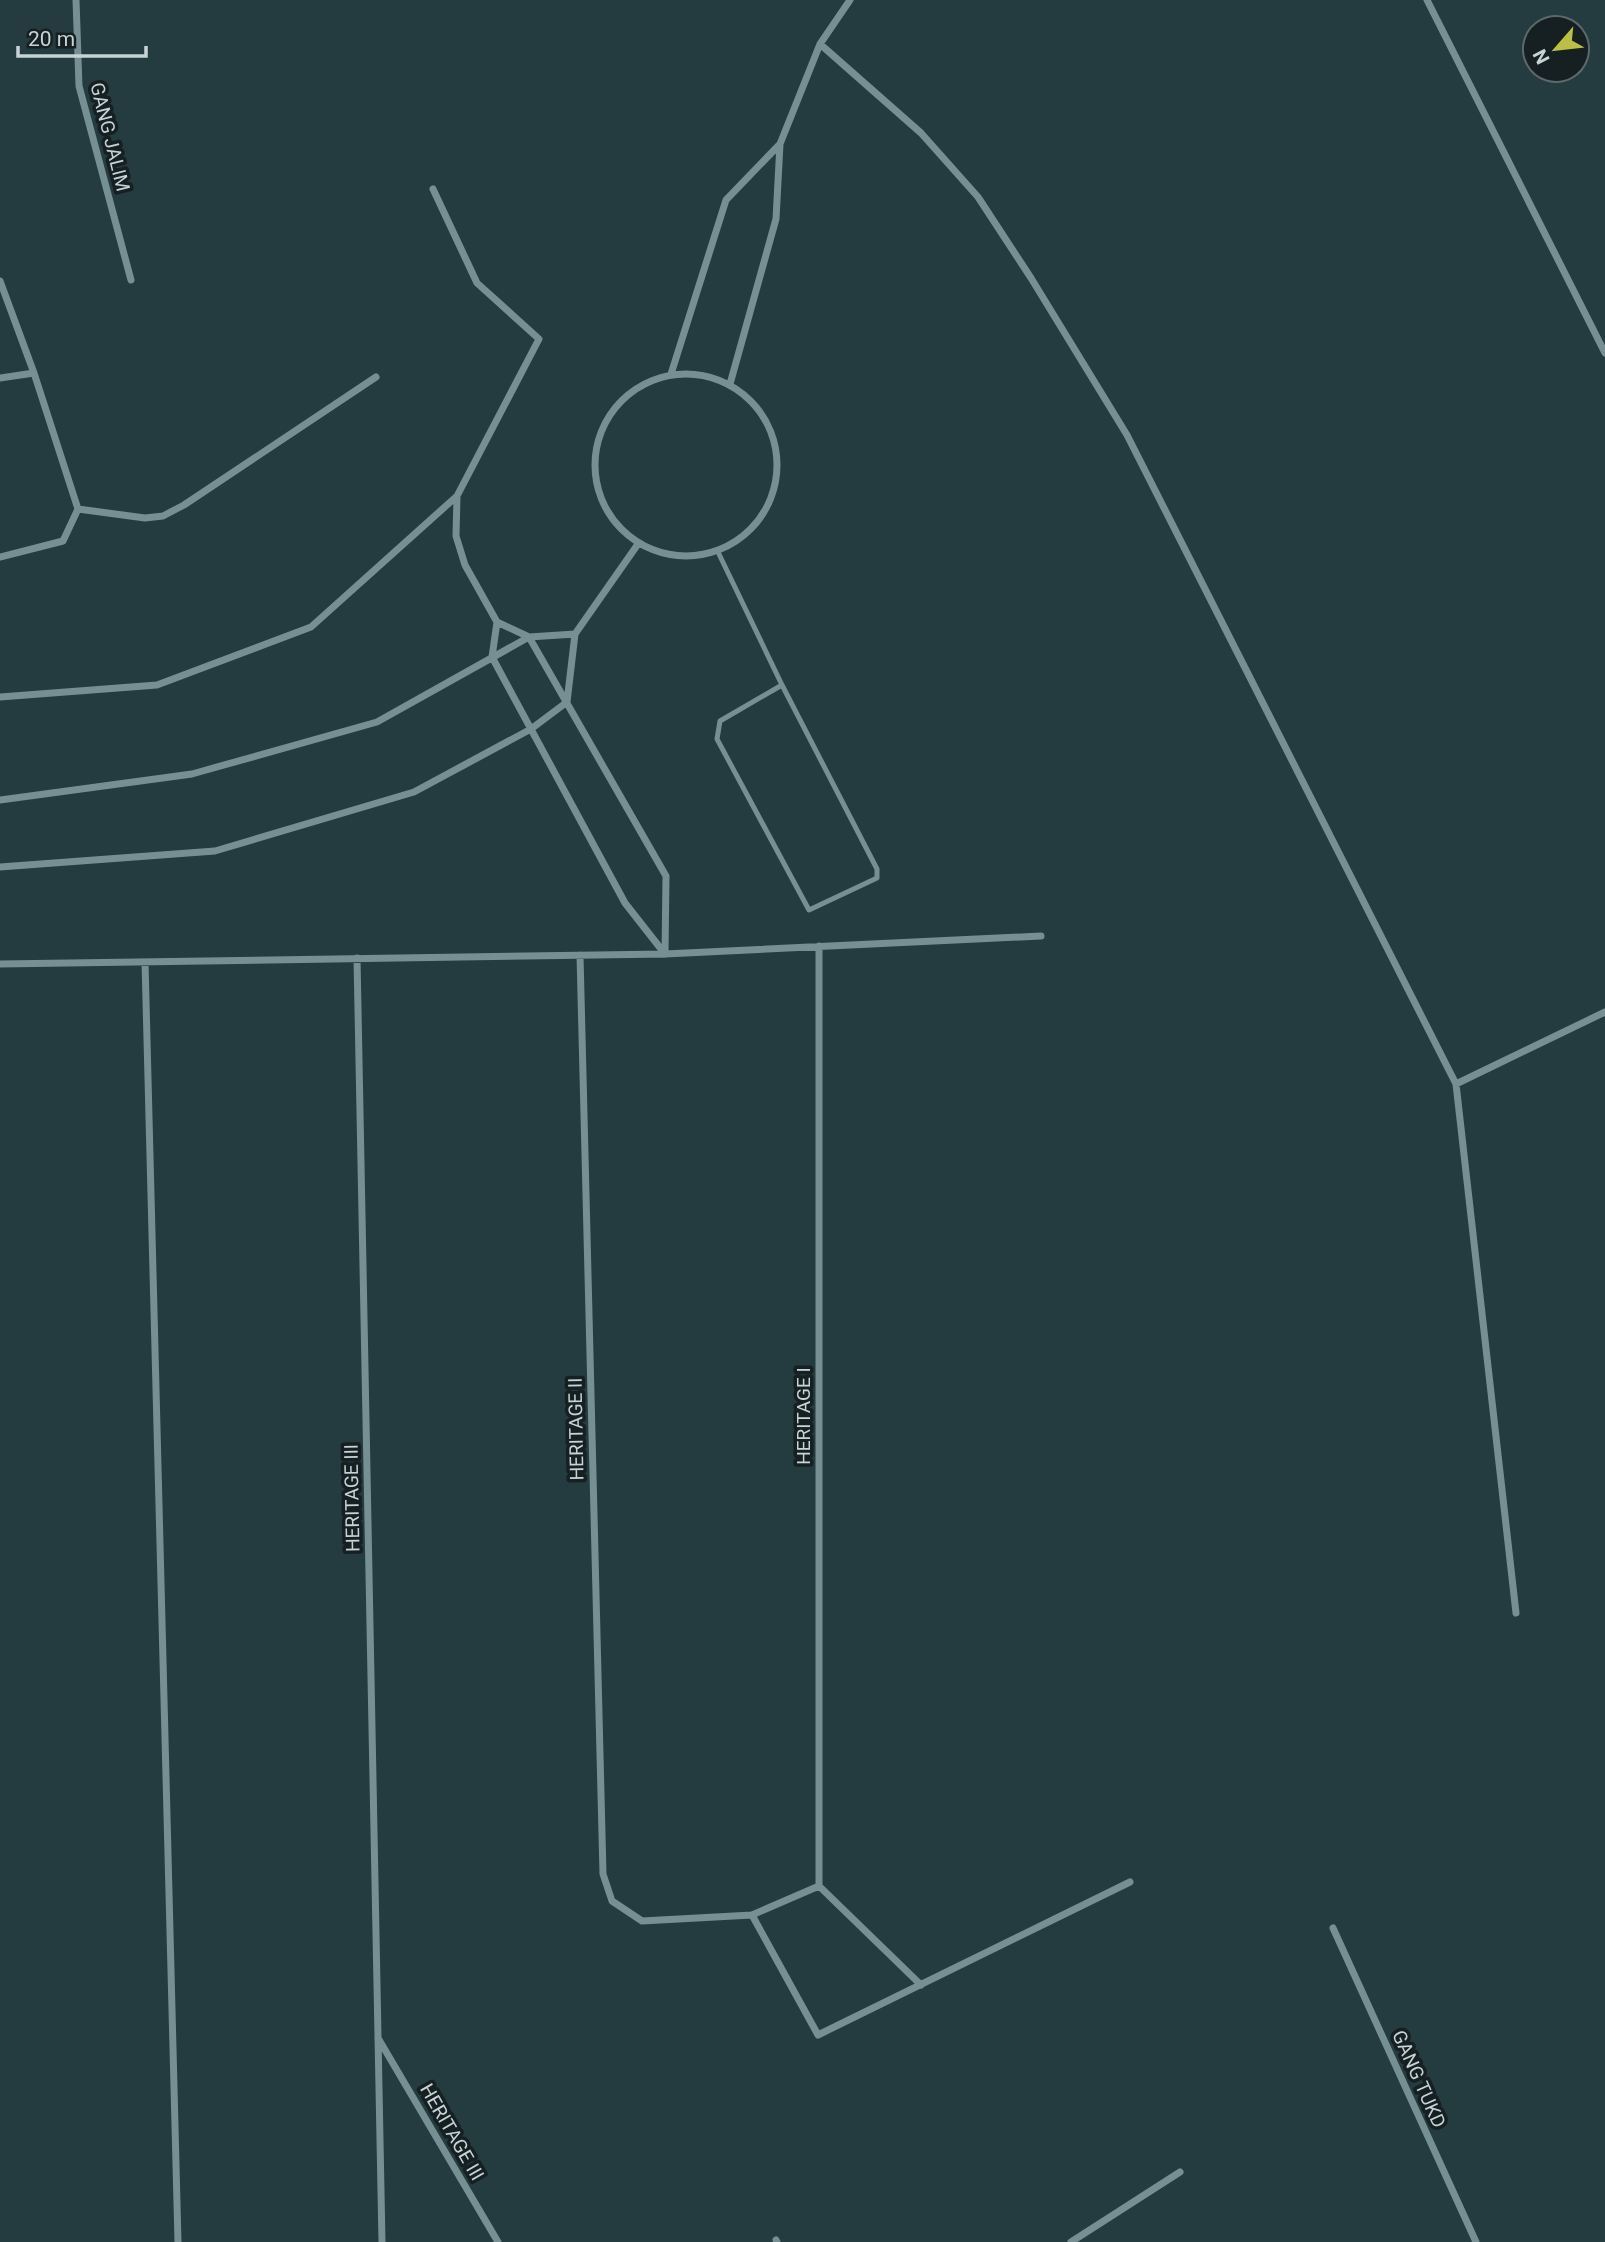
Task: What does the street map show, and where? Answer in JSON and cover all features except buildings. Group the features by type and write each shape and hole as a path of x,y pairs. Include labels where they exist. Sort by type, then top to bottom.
{"street":[{"name":"GANG JALIM","path":"75,0 79,86 131,280"},
{"path":"730,384 776,219 780,144 820,44 850,0"},
{"path":"1427,0 1605,353"},
{"path":"820,44 920,133 978,197 1100,390 1127,435 1456,1084 1516,1613"},
{"path":"671,374 726,200 780,144"},
{"path":"0,697 157,685 311,627 457,496 539,339 477,283 433,189"},
{"path":"0,281 34,373 78,509 63,541 0,557"},
{"path":"0,378 34,373"},
{"path":"671,374 701,374 730,384 760,412 776,451 774,493 753,528 718,552 677,557 638,544 606,512 594,469 602,426 630,391 671,374"},
{"path":"78,509 145,518 163,516 184,505 376,377"},
{"path":"457,496 456,536 465,565 497,622 529,637 666,876 665,954"},
{"path":"0,867 215,851 414,792 531,729 567,702 575,634 638,544"},
{"path":"497,622 492,657 625,903 665,954"},
{"path":"0,800 192,774 377,722 529,637 575,634"},
{"path":"0,964 665,954 1041,936"},
{"name":"HERITAGE I","path":"818,1886 819,946"},
{"name":"HERITAGE II","path":"580,955 603,1874 612,1900 642,1921 752,1915"},
{"name":"HERITAGE III","path":"357,958 382,2242"},
{"path":"145,962 178,2242"},
{"path":"1456,1084 1605,1012"},
{"path":"920,1985 818,1886 752,1915 818,2035 920,1985 1130,1882"},
{"name":"GANG TUKD","path":"1333,1928 1476,2242"},
{"name":"HERITAGE III","path":"378,2038 498,2242"},
{"path":"1071,2242 1180,2172"}],"lane":[{"path":"718,552 782,685 877,869 877,878 809,910 717,739 720,722 782,685"}]}
